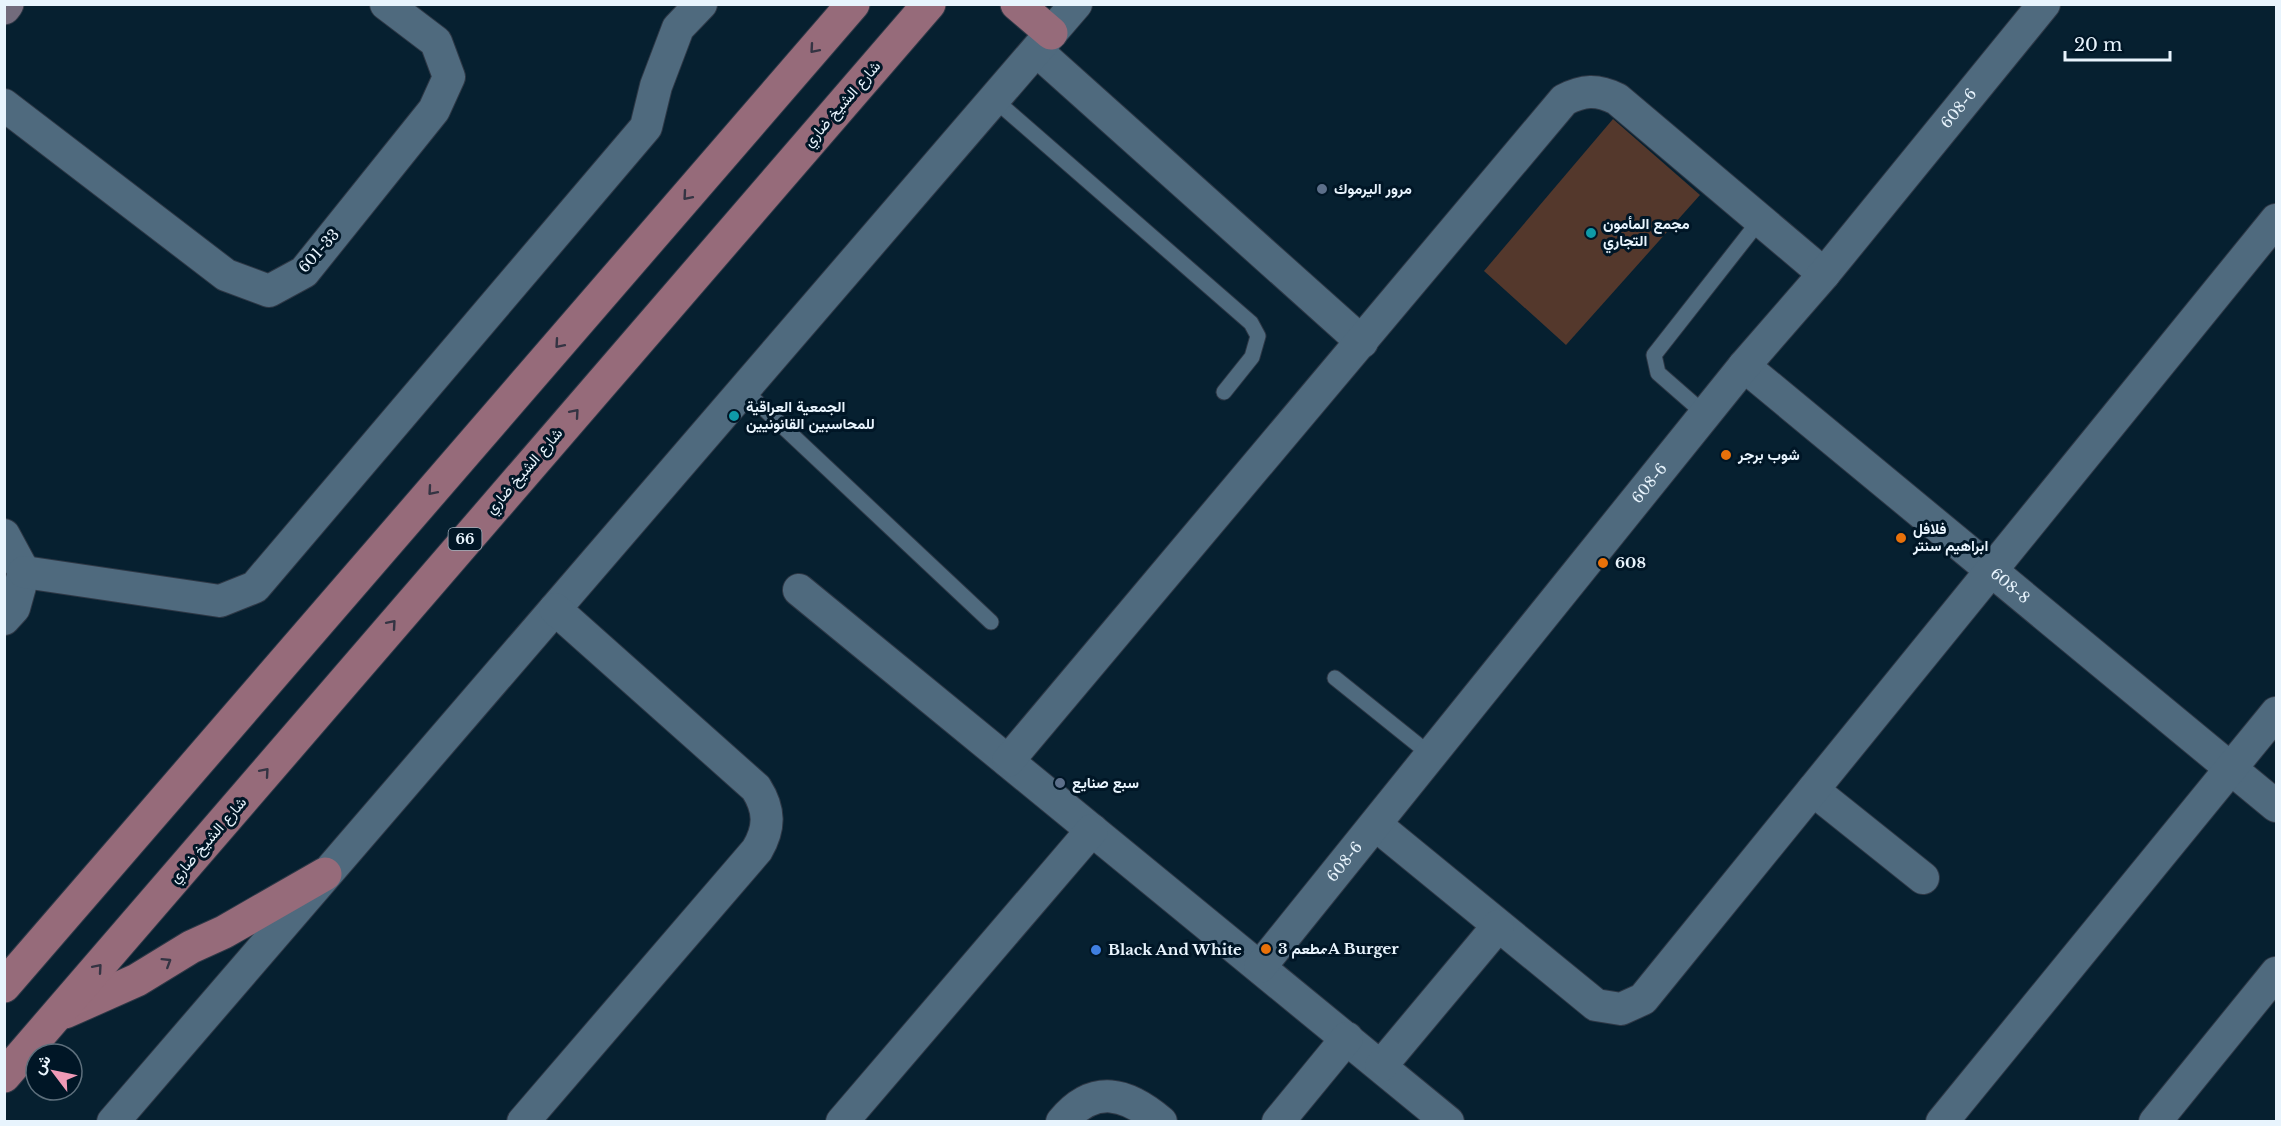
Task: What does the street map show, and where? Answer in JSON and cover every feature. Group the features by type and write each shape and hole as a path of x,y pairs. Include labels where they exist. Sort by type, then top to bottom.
{"main road":[{"path":"4,8 8,4"},
{"path":"4,986 853,4"},
{"name":"شارع الشيخ ضاري","path":"4,1076 928,4"},
{"path":"1017,4 1044,42"},
{"path":"58,1015 137,980 190,947 233,927 325,874"}],"street":[{"name":"601-33","path":"4,105 226,275 269,291 304,272 434,110 449,78 436,42 386,4"},
{"path":"24,572 220,601 255,587 646,128 656,86 678,28 701,4"},
{"path":"113,1122 1076,4"},
{"name":"608-6","path":"1260,967 1744,366 1824,274 2044,4"},
{"path":"1044,42 1362,342"},
{"path":"1008,761 1564,100 1576,93 1590,91 1604,93 1617,99 1824,274"},
{"path":"1376,825 1596,1005 1608,1009 1633,1005 1643,999 2277,220"},
{"name":"608-8","path":"1744,366 2277,806"},
{"path":"4,535 24,572 14,608 4,619"},
{"path":"799,590 1448,1122"},
{"path":"523,1122 757,850 767,825 767,812 756,788 555,609"},
{"path":"1942,1122 2277,713"},
{"path":"1813,790 1923,878"},
{"path":"842,1122 1092,830"},
{"path":"1381,1066 1498,926"},
{"path":"2155,1122 2277,973"},
{"path":"1278,1122 1347,1038"},
{"path":"1062,1122 1073,1108 1084,1101 1110,1096 1126,1098 1141,1105 1161,1122"}],"lane":[{"path":"995,100 1251,323 1258,336 1252,357 1224,392"},
{"path":"1706,415 1658,373 1654,355 1760,220"},
{"path":"744,390 990,622"},
{"path":"1335,678 1432,756"}],"building":[{"name":"مجمع المأمون التجاري","path":"1613,119 1700,195 1566,345 1484,271"}],"place":[{"name":"مرور اليرموك","path":"1322,189"},
{"name":"مجمع المأمون التجاري","path":"1591,233"},
{"name":"الجمعية العراقية للمحاسبين القانونيين","path":"734,416"},
{"name":"شوب برجر","path":"1726,455"},
{"name":"فلافل ابراهيم سنتر","path":"1901,538"},
{"name":"608","path":"1603,563"},
{"name":"سبع صنايع","path":"1060,783"},
{"name":"مطعم 3A Burger","path":"1266,949"},
{"name":"Black And White","path":"1096,950"}]}
